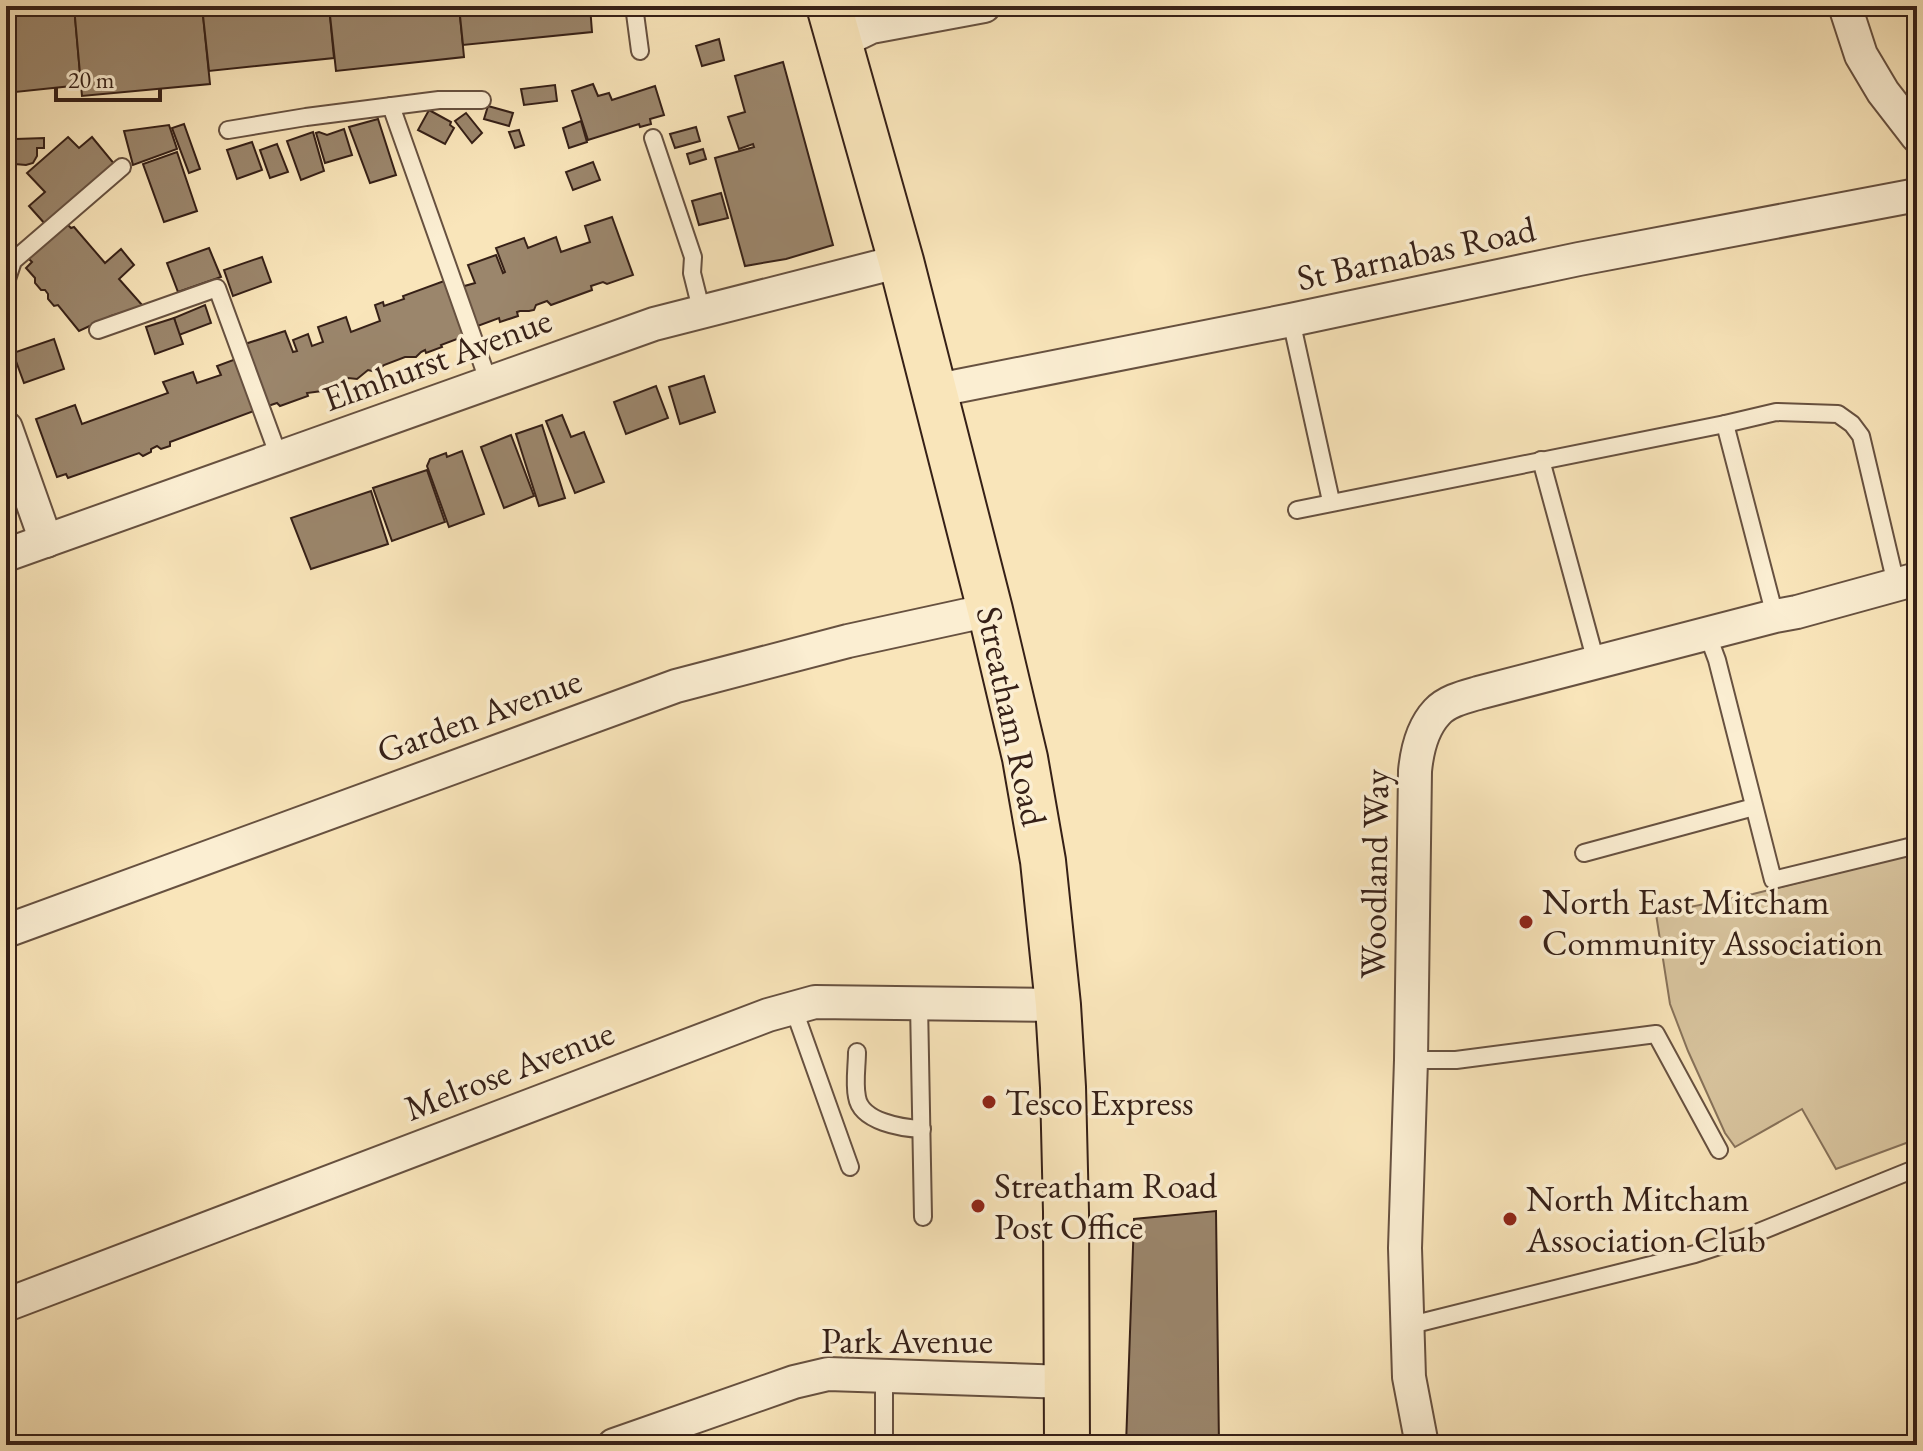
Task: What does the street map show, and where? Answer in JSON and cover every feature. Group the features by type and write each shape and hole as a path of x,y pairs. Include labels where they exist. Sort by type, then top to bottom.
{"main road":[{"name":"Streatham Road","path":"835,24 901,261 990,610 1036,817 1058,1005 1063,1087 1067,1445"}],"street":[{"path":"835,24 871,27 984,6"},
{"path":"1845,6 1871,75 1917,136"},
{"name":"St Barnabas Road","path":"933,391 1579,259 1917,195"},
{"name":"Elmhurst Avenue","path":"6,555 654,324 901,261"},
{"path":"6,428 46,541"},
{"name":"Woodland Way","path":"1422,1445 1411,1394 1405,1248 1415,771 1424,731 1438,711 1453,701 1478,693 1906,582"},
{"name":"Garden Avenue","path":"6,931 676,686 848,641 990,610"},
{"name":"Melrose Avenue","path":"6,1305 793,1007 815,1002 1058,1005"},
{"name":"Park Avenue","path":"614,1445 794,1382 828,1374 1067,1382"}],"lane":[{"path":"634,6 640,51"},
{"path":"228,130 439,100 482,100"},
{"path":"391,106 489,383"},
{"path":"653,138 693,257 692,273 702,313"},
{"path":"6,282 13,261 122,167"},
{"path":"98,330 217,288 279,457"},
{"path":"1291,320 1331,501"},
{"path":"1297,510 1776,412 1838,414 1852,424 1861,436 1906,582"},
{"path":"1725,424 1775,616"},
{"path":"1541,460 1596,662"},
{"path":"1707,633 1716,655 1773,880 1917,845"},
{"path":"1584,853 1754,807"},
{"path":"919,1004 923,1217"},
{"path":"793,1007 850,1167"},
{"path":"1411,1060 1456,1060 1656,1034 1719,1150"},
{"path":"857,1052 857,1101 863,1109 883,1123 922,1129"},
{"path":"1407,1326 1695,1254 1744,1238 1917,1168"},
{"path":"884,1375 884,1445"}],"shaded area":[{"path":"1917,853 1917,1139 1836,1169 1802,1109 1735,1147 1725,1133 1670,1004 1656,914 1753,894"}],"building":[{"path":"6,6 74,6 81,85 6,93"},
{"path":"74,6 202,6 210,84 82,96"},
{"path":"202,6 329,6 334,58 209,71"},
{"path":"329,6 459,6 464,57 336,71"},
{"path":"459,6 590,6 592,32 463,45"},
{"path":"719,39 724,60 702,66 696,46"},
{"path":"783,62 833,245 786,259 745,266 715,158 754,147 753,144 739,149 728,117 745,112 735,76"},
{"path":"593,84 598,96 609,93 612,100 655,86 664,115 650,119 651,124 640,127 639,124 588,140 572,91"},
{"path":"555,85 557,101 524,105 521,89"},
{"path":"488,106 513,113 509,126 484,119"},
{"path":"429,110 451,122 454,128 445,144 418,130"},
{"path":"466,113 482,133 472,143 455,121"},
{"path":"378,119 396,175 370,183 349,127"},
{"path":"581,121 587,142 569,148 563,128"},
{"path":"184,124 200,169 189,173 172,128"},
{"path":"169,125 177,149 133,165 124,131"},
{"path":"696,127 700,141 675,148 670,134"},
{"path":"344,129 352,155 325,163 316,133 327,135"},
{"path":"519,130 524,145 515,148 509,132"},
{"path":"313,132 324,171 301,180 287,141"},
{"path":"68,137 79,148 92,137 116,166 46,225 29,206 45,192 27,173"},
{"path":"44,138 44,148 37,148 33,163 15,164 16,139"},
{"path":"252,142 262,170 237,179 227,150"},
{"path":"277,144 288,172 270,178 260,150"},
{"path":"703,149 706,159 690,164 687,154"},
{"path":"177,152 197,211 164,222 143,164"},
{"path":"593,162 600,180 573,190 566,172"},
{"path":"721,193 728,218 699,225 692,201"},
{"path":"612,217 633,275 591,286 592,290 551,305 547,301 536,305 534,310 517,312 518,316 500,322 499,318 475,327 461,287 475,283 468,265 496,255 503,273 496,248 524,238 528,248 556,237 561,252 590,242 585,226"},
{"path":"67,224 74,227 105,263 121,249 134,265 119,279 143,306 79,331 58,305 54,306 26,268 32,262 27,257"},
{"path":"209,248 221,277 178,292 167,263"},
{"path":"262,257 271,282 233,296 224,270"},
{"path":"444,281 465,336 426,353 425,350 416,357 405,357 384,365 376,372 368,370 357,379 348,378 280,406 277,403 268,406 245,344 285,331 293,352 297,351 293,340 308,334 312,346 323,342 318,327 346,317 351,332 380,321 375,305 383,302 384,306"},
{"path":"205,305 211,323 179,335 174,318"},
{"path":"174,318 183,344 155,354 146,327"},
{"path":"54,339 64,369 24,383 13,353"},
{"path":"236,359 254,411 170,442 170,446 161,449 157,446 143,456 139,453 68,478 66,474 57,477 36,419 75,405 82,424 168,393 163,382 193,372 197,383 221,375 217,366"},
{"path":"704,376 715,412 680,424 669,387"},
{"path":"656,386 668,418 626,434 614,402"},
{"path":"562,415 571,437 584,432 604,482 575,493 546,421"},
{"path":"542,425 565,498 539,506 516,434"},
{"path":"511,435 534,496 504,508 481,447"},
{"path":"462,451 484,514 449,527 427,466 430,459"},
{"path":"427,470 445,522 392,541 373,488"},
{"path":"371,491 388,544 311,569 291,518"},
{"path":"1216,1211 1219,1445 1126,1445 1134,1219"}],"place":[{"name":"North East Mitcham Community Association","path":"1526,922"},
{"name":"Tesco Express","path":"989,1102"},
{"name":"Streatham Road Post Office","path":"978,1206"},
{"name":"North Mitcham Association Club","path":"1510,1219"}]}
